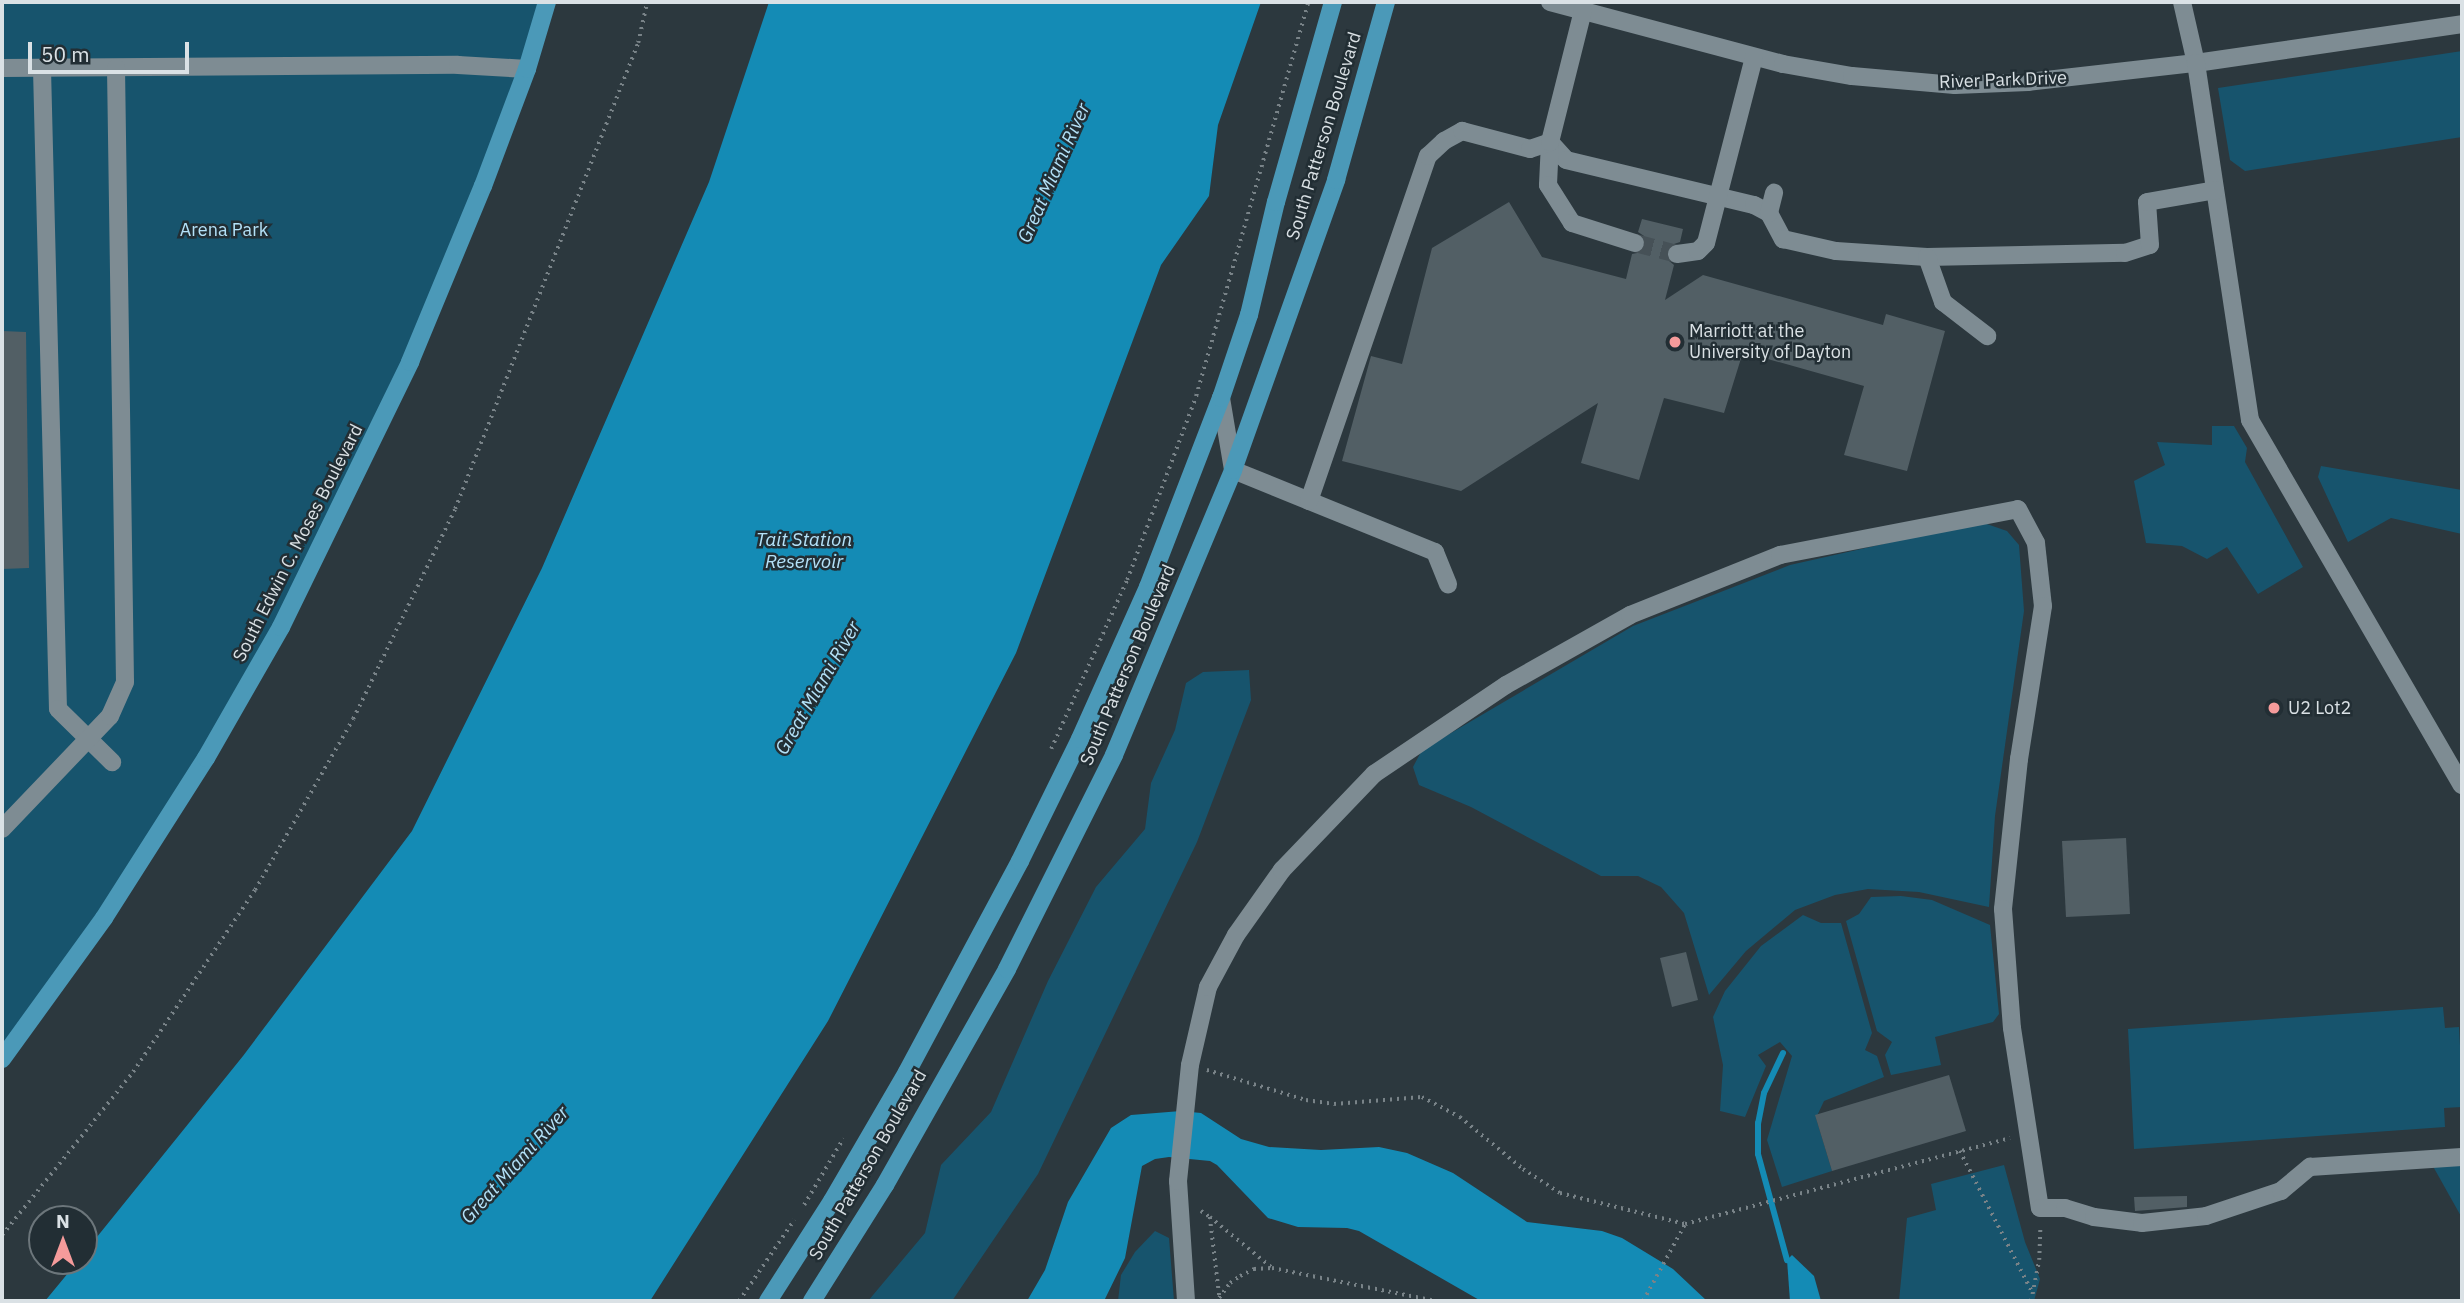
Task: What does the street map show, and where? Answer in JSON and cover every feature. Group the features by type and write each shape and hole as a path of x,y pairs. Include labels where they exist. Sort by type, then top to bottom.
{"main road":[{"name":"South Edwin C. Moses Boulevard","path":"2,1059 111,906 206,758 281,627 410,362 483,186 527,69 547,2"},
{"name":"South Patterson Boulevard","path":"768,1301 832,1201 907,1072 1020,861 1080,739 1148,587 1221,398 1249,315 1276,202 1333,2"},
{"name":"South Patterson Boulevard","path":"812,1301 885,1185 1056,876 1114,755 1233,470 1336,180 1386,2"}],"street":[{"name":"River Park Drive","path":"1550,2 1754,57 1852,76 1955,85 2040,81 2196,64 2462,24"},
{"path":"2182,2 2196,64 2250,420 2462,785"},
{"path":"1583,11 1550,142 1549,185 1572,223 1635,243"},
{"path":"1677,254 1698,251 1706,243 1754,57"},
{"path":"2,68 458,65 527,69"},
{"path":"2,829 110,716 125,682 116,68"},
{"path":"42,69 58,709 112,762"},
{"path":"1309,501 1428,156 1444,141 1462,131 1531,149 1550,142"},
{"path":"1550,142 1566,160 1754,205 1769,213 1783,239 1836,251 1927,257 2125,253 2150,245 2147,202 2215,190"},
{"path":"1769,213 1774,193"},
{"path":"1927,257 1943,302 1987,336"},
{"path":"1221,398 1233,470 1435,552 1448,585"},
{"path":"1186,1301 1179,1188 1190,1065 1208,987 1236,935 1282,870 1374,774 1484,700 1630,615 1780,555 2018,509 2036,543 2043,606 2019,759 2003,909 2012,1028 2040,1208 2065,1208 2094,1217 2143,1223 2206,1216 2281,1191 2310,1167 2462,1157"}],"path":[{"path":"2,1235 133,1072 255,890 353,719 455,509 638,43 647,2"},
{"path":"1051,750 1127,580 1196,396 1308,2"},
{"path":"1190,1065 1306,1100 1334,1104 1422,1097 1460,1118 1523,1169 1560,1193 1685,1224 2029,1133"},
{"path":"739,1301 800,1211 849,1129"},
{"path":"1960,1151 2032,1292"},
{"path":"1179,1188 1272,1268"},
{"path":"2031,1301 2039,1260 2040,1208"},
{"path":"1210,1217 1219,1300"},
{"path":"1643,1301 1685,1224"},
{"path":"1219,1300 1230,1283 1240,1276 1254,1269 1272,1268 1436,1301"}],"green space":[{"name":"Arena Park","path":"2,2 547,2 410,362 206,758 2,1059"},
{"path":"2462,51 2462,137 2245,171 2230,160 2218,88"},
{"path":"2212,426 2234,426 2247,448 2245,462 2303,567 2258,594 2227,547 2207,559 2182,546 2146,543 2134,481 2165,465 2157,442 2212,445"},
{"path":"2321,466 2462,490 2462,534 2391,518 2348,542 2318,477"},
{"path":"1981,522 2007,531 2019,545 2024,611 1995,816 1989,907 1919,892 1868,889 1835,895 1795,910 1746,951 1709,995 1684,913 1661,887 1638,876 1601,876 1471,807 1419,785 1413,767 1422,750 1633,626 1790,565"},
{"path":"1249,670 1251,700 1197,842 1038,1174 952,1301 868,1301 925,1233 941,1165 991,1112 1048,981 1096,887 1145,829 1151,783 1175,730 1186,683 1203,672"},
{"path":"1901,896 1932,900 1990,925 1999,1014 1993,1022 1935,1037 1941,1065 1891,1075 1885,1055 1892,1042 1877,1031 1846,921 1859,914 1871,897"},
{"path":"1803,915 1821,923 1841,923 1872,1033 1865,1050 1877,1056 1884,1077 1824,1101 1816,1118 1832,1171 1782,1187 1767,1140 1792,1056 1780,1042 1758,1055 1766,1066 1745,1117 1720,1111 1723,1065 1713,1017 1725,991 1761,946"},
{"path":"2443,1007 2445,1028 2459,1027 2462,1084 2462,1107 2444,1108 2445,1127 2134,1149 2128,1029"},
{"path":"2462,1157 2462,1218 2430,1161"},
{"path":"2004,1165 2025,1242 2040,1279 2034,1301 1899,1301 1907,1218 1936,1210 1931,1184"},
{"path":"1155,1231 1169,1238 1174,1301 1118,1301 1121,1275 1135,1252"}],"water":[{"name":"Tait Station Reservoir","path":"769,2 1261,2 1218,125 1209,196 1161,265 1016,653 828,1021 650,1301 45,1301 66,1275 98,1275 98,1236 243,1056 412,831 542,568 709,182"},
{"path":"1181,1111 1201,1113 1241,1139 1269,1147 1321,1150 1379,1147 1407,1153 1453,1173 1527,1222 1602,1231 1622,1238 1673,1269 1707,1301 1481,1301 1359,1231 1347,1228 1298,1227 1268,1218 1217,1165 1210,1161 1169,1157 1155,1159 1142,1166 1125,1258 1104,1301 1027,1301 1045,1270 1068,1202 1111,1128 1131,1115"},
{"path":"1792,1255 1814,1276 1821,1301 1790,1301 1787,1260"}],"building":[{"name":"Marriott at the University of Dayton","path":"1509,202 1542,257 1626,279 1632,254 1642,252 1646,246 1644,236 1638,232 1642,219 1683,229 1680,242 1666,250 1668,260 1674,265 1665,300 1703,275 1883,325 1886,314 1945,331 1907,471 1844,455 1864,386 1743,352 1724,413 1664,398 1639,480 1581,463 1598,403 1461,491 1342,461 1371,356 1402,364 1432,248"},
{"path":"2,331 26,332 29,568 2,569"},
{"path":"2126,838 2130,914 2066,917 2062,841"},
{"path":"1686,952 1698,1000 1672,1007 1660,958"},
{"path":"1949,1075 1966,1131 1832,1171 1815,1115"},
{"path":"2187,1196 2187,1207 2135,1211 2134,1197"}],"waterway":[{"path":"1783,1053 1764,1093 1758,1123 1758,1154 1787,1260"}],"tunnel":[{"path":"1635,243 1677,254"}],"place":[{"name":"Marriott at the University of Dayton","path":"1675,342"},
{"name":"U2 Lot2","path":"2274,708"}],"water label":[{"name":"Great Miami River","path":"1054,173"},
{"name":"Great Miami River","path":"818,688"},
{"name":"Great Miami River","path":"515,1165"}]}
